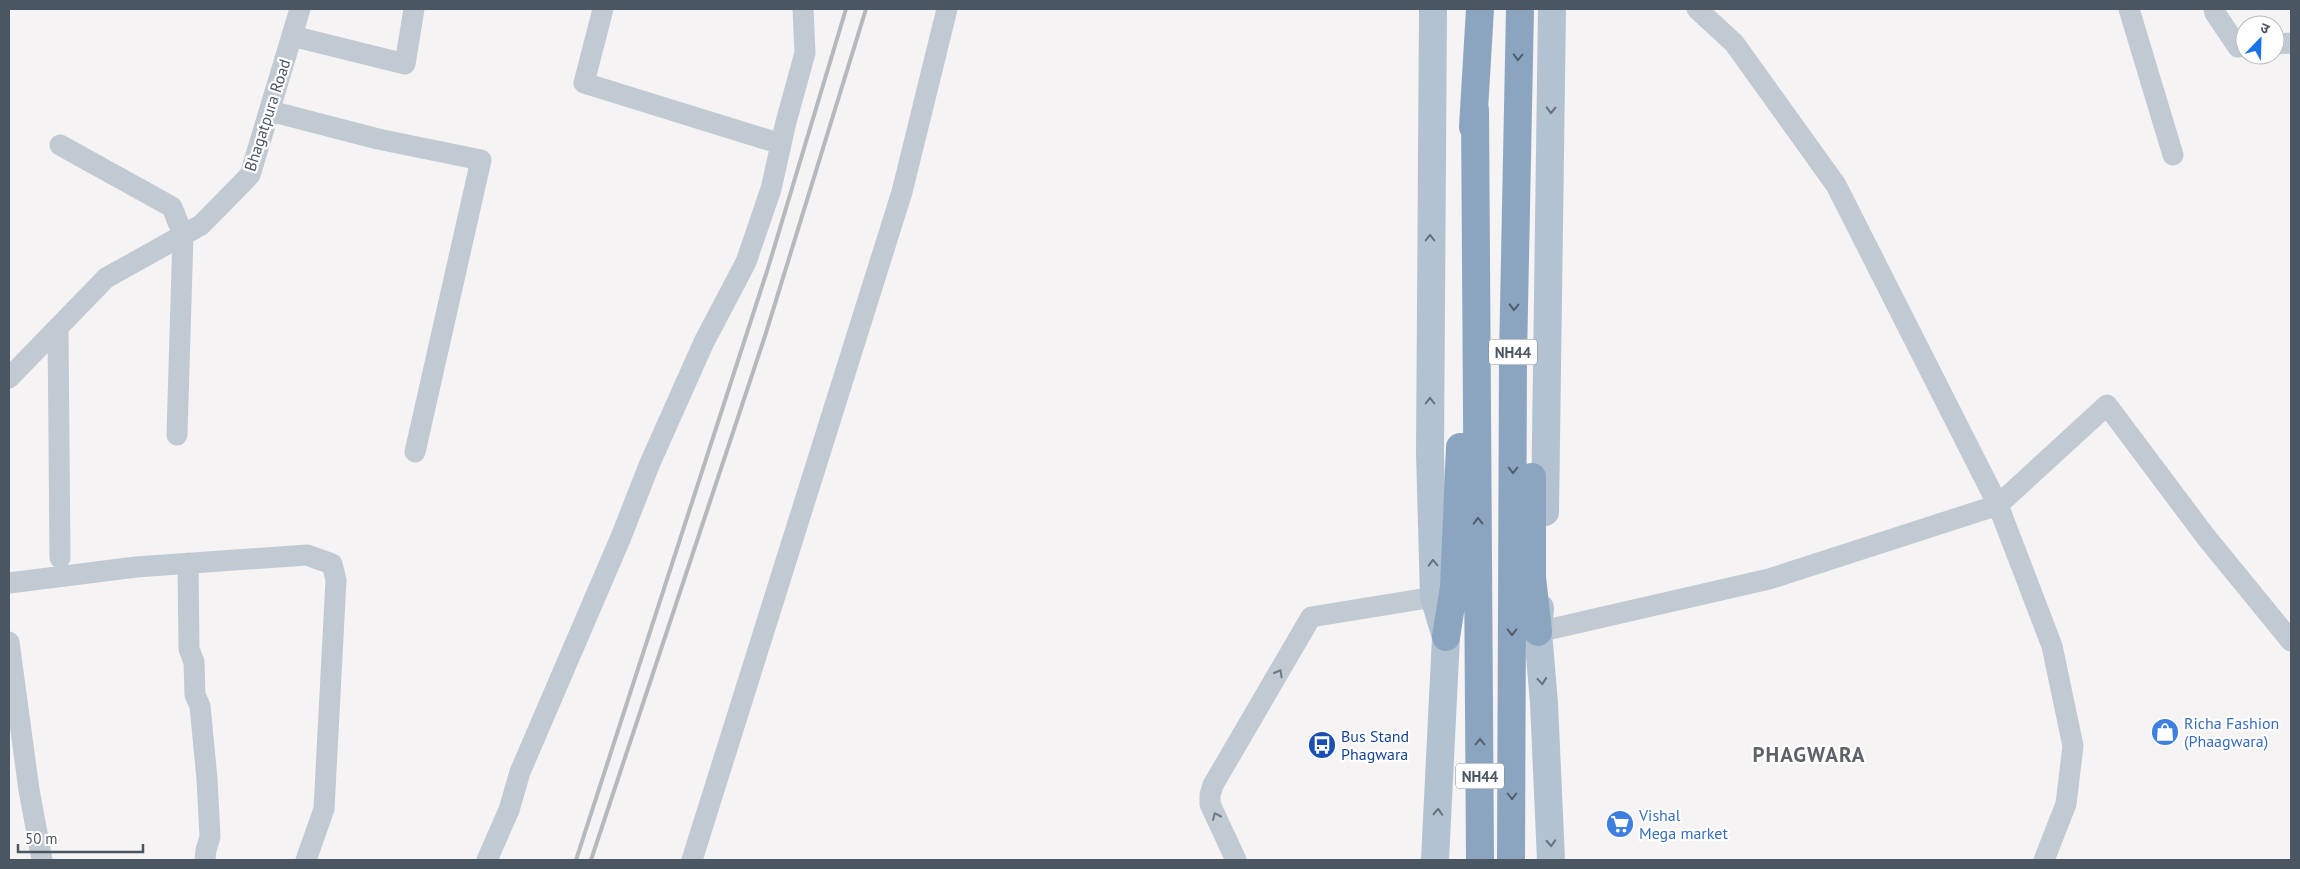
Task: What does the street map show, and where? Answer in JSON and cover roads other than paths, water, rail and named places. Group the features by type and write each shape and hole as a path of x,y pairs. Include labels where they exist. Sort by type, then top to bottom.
{"highway":[{"name":"NH44","path":"1480,9 1475,110 1480,860"},
{"name":"NH44","path":"1511,860 1513,357 1520,9"},
{"path":"1446,636 1454,587 1460,470 1464,213 1475,110"},
{"path":"1517,123 1531,264 1532,577 1538,632"}],"main road":[{"path":"1433,9 1430,453 1434,597 1446,636 1435,860"},
{"path":"1551,860 1544,703 1538,632 1544,550 1552,9"}],"street":[{"name":"Bhagatpura Road","path":"9,378 106,278 201,225 250,175 300,9"},
{"path":"292,36 405,64 414,9"},
{"path":"603,9 584,83 781,144"},
{"path":"487,860 509,810 520,772 622,537 650,463 704,342 746,262 772,189 781,144 805,53 803,9"},
{"path":"692,860 902,192 947,9"},
{"path":"1697,9 1734,43 1836,186 1998,505 2052,646 2073,746 2066,804 2044,860"},
{"path":"2129,9 2173,155"},
{"path":"2214,9 2235,43"},
{"path":"270,111 378,139 481,160 415,452"},
{"path":"60,145 172,207 183,235 177,435"},
{"path":"58,327 60,558"},
{"path":"1538,632 1769,579 1998,505 2107,405 2206,537 2291,641"},
{"path":"9,583 136,566 307,555 332,564 336,580 324,809 306,860"},
{"path":"188,563 190,649 194,662 195,695 200,706 207,778 210,837 205,860"},
{"path":"1236,860 1210,804 1213,785 1311,617 1434,597"},
{"path":"9,642 28,780 42,860"}],"railway":[{"path":"576,860 768,268 846,9"},
{"path":"591,860 765,336 866,9"}],"place":[{"name":"Richa Fashion (Phaagwara)","path":"2165,732"},
{"name":"Bus Stand Phagwara","path":"1322,745"},
{"name":"Vishal Mega market","path":"1620,824"}],"district":[{"name":"PHAGWARA","path":"1809,754"}]}
